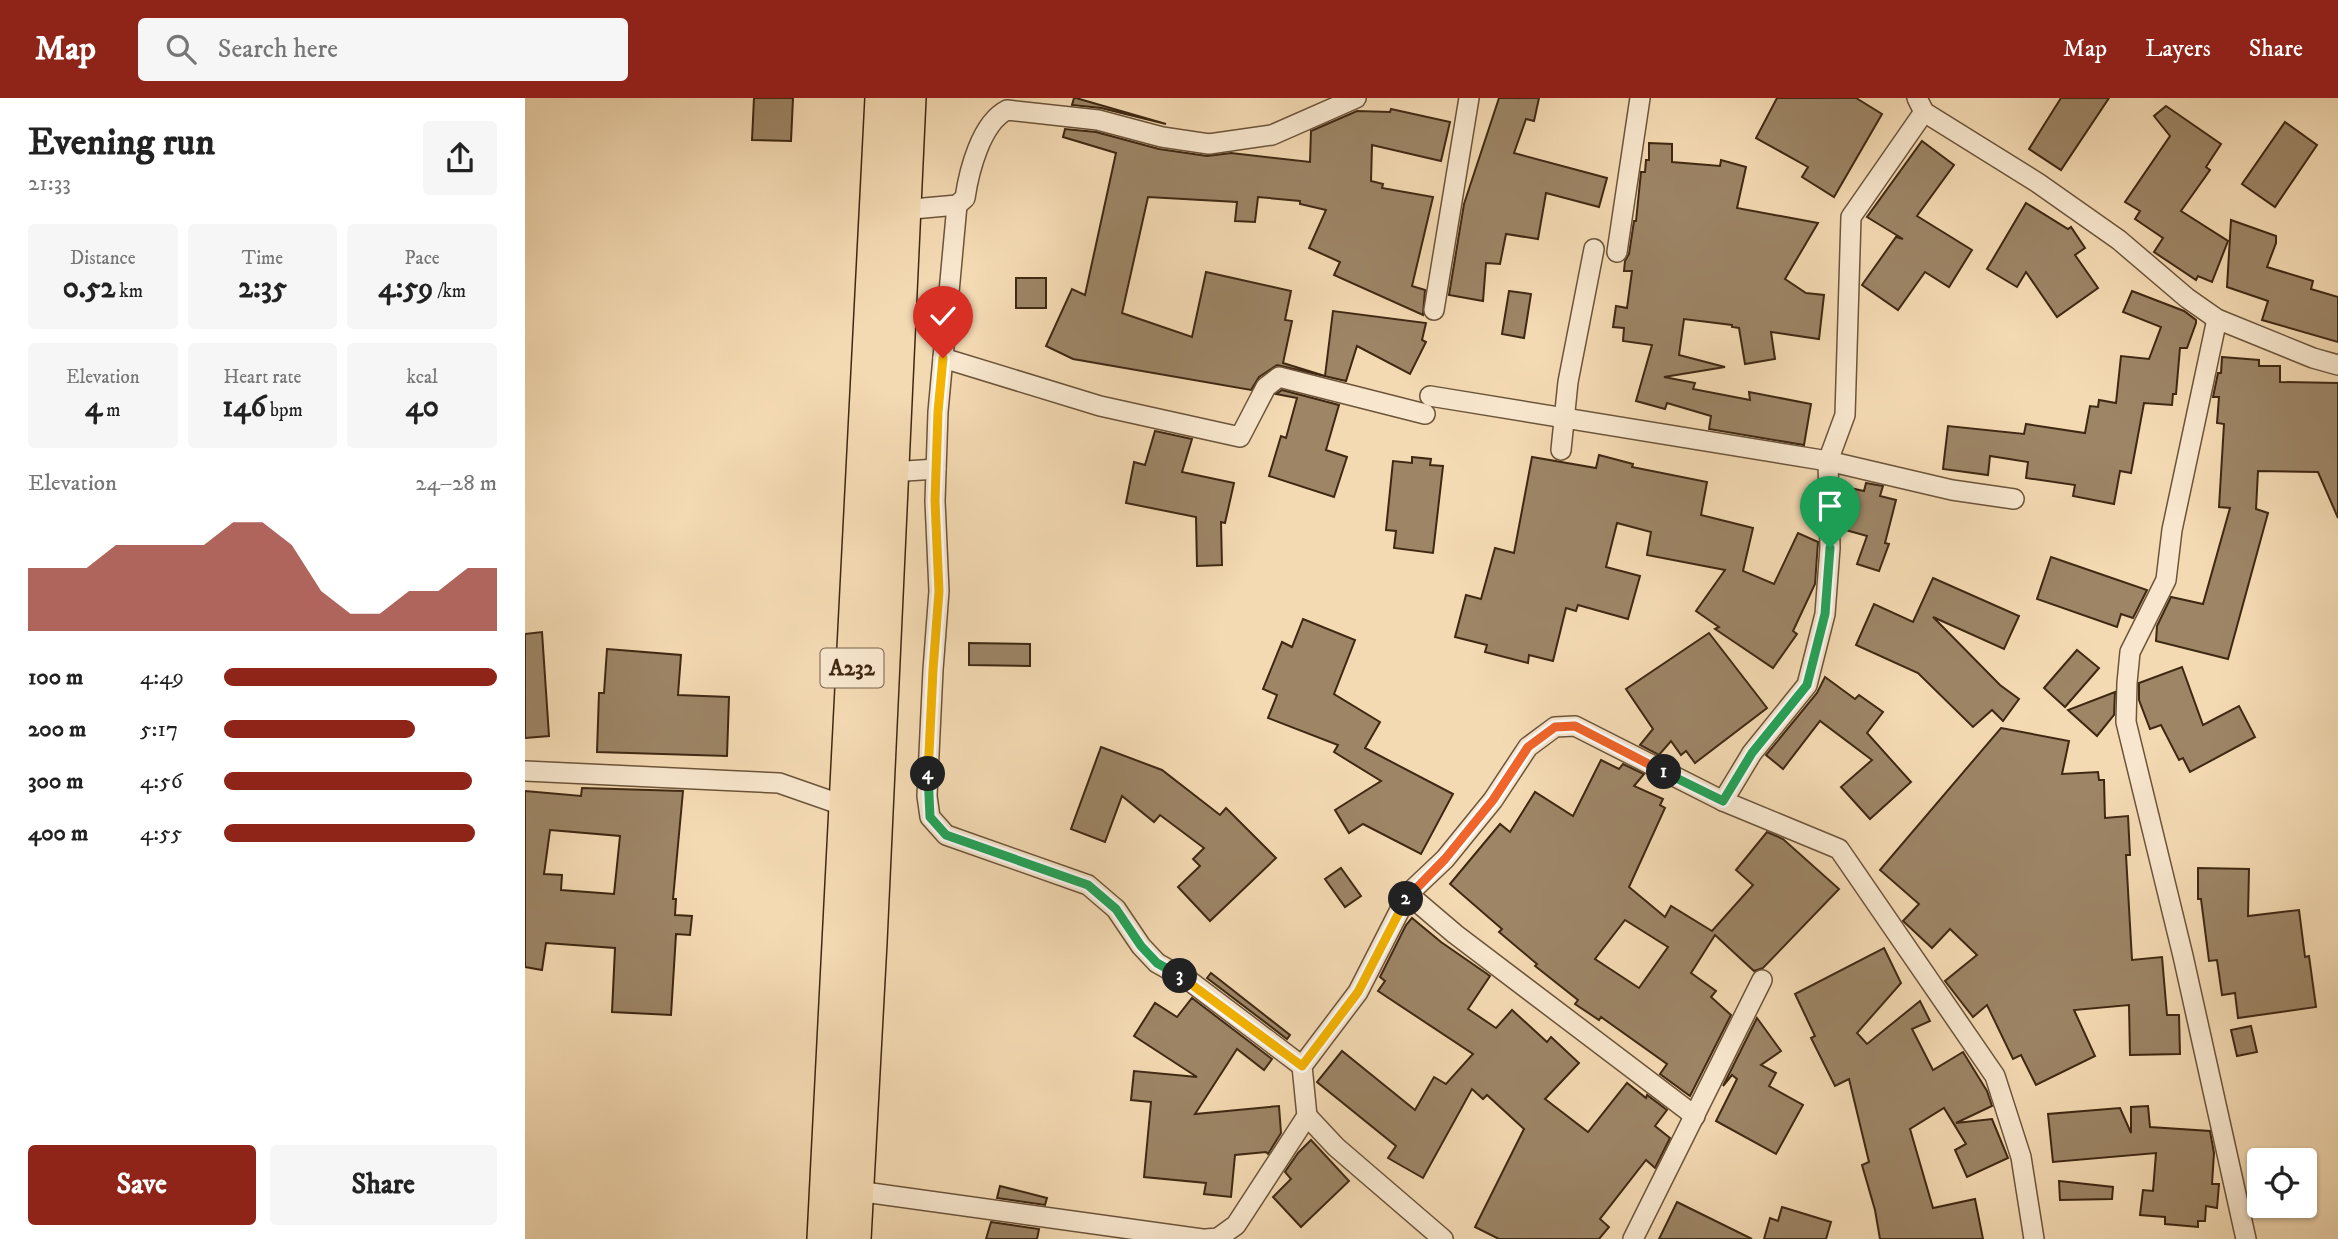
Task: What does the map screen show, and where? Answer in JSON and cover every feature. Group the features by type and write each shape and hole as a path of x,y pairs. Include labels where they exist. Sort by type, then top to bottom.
{"highway":[{"name":"A232","path":"854,1239 891,472 884,334 882,98"},
{"name":"A232","path":"824,1239 845,806 884,334 902,211 909,98"}],"street":[{"path":"902,211 957,205 965,198 969,174 989,125 996,115 1007,110 1098,120 1162,137 1209,144 1272,135 1356,98"},
{"path":"1434,310 1469,98"},
{"path":"1617,252 1640,98"},
{"path":"1723,801 1752,753 1807,685 1825,614 1830,548 1828,461 1846,415 1851,217 1921,105 2109,233 2187,298 2217,319 2313,358 2338,365"},
{"path":"957,205 936,469 939,591 927,796 930,817 946,835 1088,885 1116,909 1141,946 1157,963 1191,982 1302,1066"},
{"path":"1561,450 1568,382 1594,249"},
{"path":"2217,319 2172,530 2166,580 2130,652 2126,722 2183,956 2246,1239"},
{"path":"943,358 1100,406 1240,437 1266,387 1279,377 1428,405 1563,417 1828,461 1952,490 2014,499"},
{"path":"891,472 936,469"},
{"path":"1443,1239 1336,1147 1307,1116 1302,1066 1358,992 1408,894 1445,859 1493,800 1528,747 1555,727 1575,726 1723,801 1839,849 1995,1076 2021,1157 2034,1239"},
{"path":"525,771 779,783 845,806"},
{"path":"1408,894 1466,943 1695,1116"},
{"path":"1633,1239 1762,980"},
{"path":"857,1191 1204,1239 1218,1238 1236,1225 1307,1116"}],"building":[{"path":"754,98 793,98 791,141 752,140"},
{"path":"1074,98 1166,124 1101,108 1072,105"},
{"path":"1499,98 1539,98 1534,121 1526,119 1514,153 1607,178 1599,207 1546,193 1538,239 1506,234 1500,264 1486,263 1483,301 1449,295 1464,204"},
{"path":"1777,98 1856,98 1882,114 1834,197 1802,177 1808,167 1756,138"},
{"path":"2061,98 2109,98 2061,170 2029,149"},
{"path":"2166,106 2221,144 2206,167 2210,170 2181,211 2228,241 2212,282 2198,276 2196,280 2154,252 2163,238 2135,219 2140,211 2125,202 2170,136 2154,116"},
{"path":"1391,109 1450,122 1441,161 1372,145 1371,181 1383,184 1382,188 1433,197 1412,286 1425,290 1423,315 1334,275 1340,262 1309,248 1326,210 1300,204 1300,201 1258,197 1255,222 1235,221 1237,202 1148,197 1122,313 1192,337 1206,272 1291,291 1285,320 1292,321 1283,363 1325,376 1333,311 1426,323 1422,340 1426,342 1410,374 1357,346 1346,381 1277,365 1259,377 1251,390 1073,359 1046,346 1072,289 1085,295 1116,153 1063,137 1065,129 1096,132 1159,149 1207,156 1231,153 1310,162 1311,131 1357,111 1390,112"},
{"path":"2285,122 2317,145 2275,207 2242,184"},
{"path":"1922,141 1954,165 1917,216 1972,250 1949,287 1925,272 1898,310 1862,285 1896,237 1903,239 1867,217"},
{"path":"1649,143 1672,144 1672,162 1720,166 1721,160 1746,167 1737,208 1818,223 1785,279 1806,293 1824,295 1819,339 1771,332 1775,359 1745,364 1739,328 1684,319 1679,355 1725,367 1664,377 1695,383 1693,389 1750,400 1749,392 1811,404 1804,445 1709,429 1711,416 1667,403 1665,409 1636,401 1652,345 1623,341 1624,328 1613,327 1616,306 1627,308 1632,271 1624,271 1625,261 1636,221 1641,172 1645,172 1646,160 1649,160"},
{"path":"2026,203 2068,229 2071,227 2085,248 2075,255 2098,288 2057,317 2026,272 2017,287 1987,269"},
{"path":"2231,220 2276,236 2267,267 2313,281 2311,289 2338,297 2338,342 2262,320 2268,301 2227,287"},
{"path":"1016,278 1046,278 1046,308 1016,308"},
{"path":"1509,291 1531,294 1524,338 1502,334"},
{"path":"2132,291 2184,311 2196,320 2196,323 2187,348 2180,348 2176,394 2173,394 2172,405 2144,403 2131,473 2120,471 2114,504 2073,496 2075,485 2026,478 2028,462 1990,456 1988,475 1943,469 1948,426 2024,434 2026,424 2085,433 2090,406 2098,407 2099,400 2116,403 2121,356 2149,359 2161,327 2123,312"},
{"path":"2222,357 2259,360 2259,366 2280,366 2280,382 2338,383 2338,518 2318,472 2258,471 2256,509 2268,513 2228,659 2156,641 2157,626 2171,597 2203,604 2230,508 2219,507 2224,424 2217,423 2219,397 2213,397 2218,373 2221,373"},
{"path":"1282,390 1339,405 1326,450 1347,457 1334,497 1269,476 1281,436 1286,438 1297,398 1276,394"},
{"path":"1155,431 1192,439 1182,472 1234,483 1225,523 1221,522 1222,565 1197,566 1196,517 1126,503 1134,462 1145,465"},
{"path":"1599,455 1633,464 1632,467 1707,482 1701,515 1753,528 1743,571 1774,584 1798,533 1818,542 1815,584 1793,631 1797,634 1773,668 1715,629 1719,627 1696,611 1725,570 1647,555 1651,532 1617,523 1606,567 1640,576 1628,619 1578,605 1576,611 1566,608 1553,661 1529,655 1528,663 1485,652 1487,645 1455,637 1466,595 1481,599 1495,548 1514,553 1532,457 1596,468"},
{"path":"1412,457 1431,459 1430,465 1443,466 1433,553 1394,548 1396,531 1386,530 1393,461 1412,463"},
{"path":"1866,483 1883,486 1880,496 1896,500 1885,543 1889,544 1879,571 1857,564 1867,536 1842,529 1850,488 1864,491"},
{"path":"2051,557 2147,590 2133,618 2121,614 2117,627 2037,599"},
{"path":"1933,578 2019,616 2004,649 1933,617 2000,685 2019,699 2003,721 1992,710 1973,727 1918,673 1856,645 1874,604 1913,622"},
{"path":"1303,619 1355,640 1334,694 1380,722 1365,748 1453,794 1421,854 1363,824 1349,833 1335,810 1381,781 1334,752 1338,745 1268,718 1277,695 1263,689 1282,642 1292,647"},
{"path":"542,632 549,736 525,738 525,634"},
{"path":"1709,633 1767,708 1695,763 1686,751 1681,755 1671,741 1659,755 1640,745 1653,729 1626,689"},
{"path":"969,643 1030,644 1030,666 969,665"},
{"path":"607,649 681,655 678,695 729,697 727,756 597,752 599,693 604,693"},
{"path":"2077,650 2099,668 2065,707 2044,688"},
{"path":"2182,667 2203,725 2239,706 2255,737 2190,772 2183,758 2179,760 2161,725 2150,729 2139,700 2139,683"},
{"path":"1825,677 1855,699 1859,695 1883,712 1867,733 1911,782 1870,819 1841,787 1872,760 1820,721 1783,769 1766,755 1817,693"},
{"path":"2115,692 2114,715 2097,736 2068,710"},
{"path":"2001,728 2069,741 2062,774 2098,772 2099,780 2104,780 2105,818 2128,816 2130,855 2126,855 2132,960 2162,957 2167,1015 2179,1015 2180,1054 2130,1055 2129,1005 2074,1010 2095,1056 2036,1085 2021,1055 2013,1059 1987,1005 1973,1017 1945,981 1977,955 1950,929 1932,948 1903,921 1919,904 1880,870"},
{"path":"1101,747 1162,770 1220,815 1226,808 1276,858 1210,921 1178,887 1200,866 1193,859 1204,848 1160,815 1154,822 1122,796 1105,842 1071,829"},
{"path":"1601,760 1619,769 1623,764 1644,774 1634,786 1663,799 1660,805 1665,808 1629,887 1665,917 1671,906 1712,931 1753,885 1736,870 1767,832 1783,839 1839,889 1763,968 1754,971 1715,935 1691,973 1716,991 1711,997 1731,1015 1690,1096 1660,1074 1667,1064 1601,1017 1599,1020 1575,1004 1578,1000 1535,966 1537,964 1499,932 1502,929 1450,884 1500,824 1510,832 1535,792 1573,816","holes":["1625,920 1668,947 1639,988 1595,959"]},
{"path":"582,788 683,791 673,899 676,899 675,915 692,916 690,935 676,934 671,1015 612,1012 615,948 546,943 542,970 525,967 525,791 581,796","holes":["550,830 620,836 614,894 561,890 562,875 544,874"]},
{"path":"1341,868 1361,896 1345,907 1325,879"},
{"path":"2198,868 2249,869 2248,916 2299,910 2305,957 2309,956 2316,1007 2238,1018 2235,993 2222,995 2217,960 2209,961 2201,899 2198,899"},
{"path":"1412,918 1490,976 1468,1009 1496,1028 1512,1010 1547,1042 1551,1037 1579,1063 1545,1099 1588,1132 1627,1083 1667,1110 1655,1126 1670,1138 1655,1168 1646,1160 1600,1219 1609,1227 1599,1239 1499,1239 1475,1227 1524,1129 1487,1095 1483,1099 1472,1089 1423,1178 1388,1158 1396,1146 1317,1082 1342,1051 1415,1110 1434,1077 1446,1084 1473,1054 1378,991 1385,981 1380,977"},
{"path":"1884,948 1901,983 1857,1033 1867,1044 1920,1001 1930,1021 1912,1029 1933,1070 1963,1052 1987,1091 1992,1106 1956,1123 1992,1119 2008,1158 1967,1177 1955,1150 1966,1144 1944,1108 1910,1129 1933,1208 1975,1199 1983,1239 1880,1239 1862,1165 1869,1162 1849,1079 1835,1086 1811,1038 1815,1036 1795,994"},
{"path":"1211,973 1290,1035 1287,1039 1207,978"},
{"path":"1192,998 1272,1059 1264,1070 1237,1049 1195,1114 1279,1106 1281,1133 1268,1154 1235,1155 1231,1197 1204,1194 1206,1183 1144,1177 1151,1102 1131,1100 1134,1071 1197,1077 1134,1036 1155,1003 1177,1017"},
{"path":"1757,1018 1781,1051 1761,1065 1776,1073 1769,1086 1803,1105 1776,1154 1716,1121 1737,1079 1732,1075 1723,1086"},
{"path":"2251,1026 2257,1052 2237,1056 2231,1030"},
{"path":"2148,1106 2150,1127 2210,1131 2214,1153 2212,1184 2219,1184 2217,1208 2206,1206 2205,1221 2198,1221 2198,1227 2165,1224 2165,1217 2140,1215 2143,1190 2153,1191 2156,1153 2053,1162 2048,1114 2120,1108 2131,1133 2131,1107"},
{"path":"1311,1140 1349,1181 1301,1227 1273,1197 1291,1179 1285,1172"},
{"path":"2059,1181 2113,1187 2112,1199 2060,1200"},
{"path":"1000,1186 1047,1198 1045,1205 997,1198"},
{"path":"1677,1202 1752,1239 1659,1239"},
{"path":"1782,1207 1831,1222 1826,1239 1764,1239 1770,1218 1778,1221"},
{"path":"991,1222 1039,1229 1037,1239 986,1239"}],"route":[{"path":"943,358 935,501 939,591 927,796 930,817 946,835 1088,885 1116,909 1141,946 1157,963 1191,982 1302,1066 1358,992 1408,894 1445,859 1493,800 1528,747 1555,727 1575,726 1723,801 1752,753 1807,685 1825,614 1830,548"}]}
